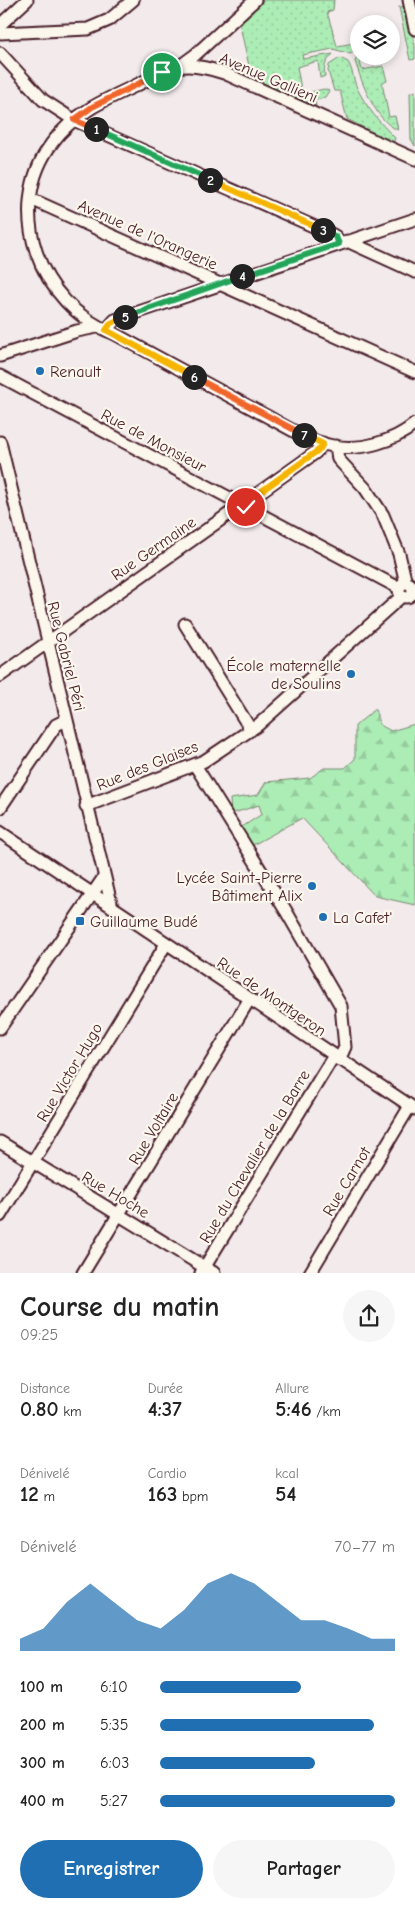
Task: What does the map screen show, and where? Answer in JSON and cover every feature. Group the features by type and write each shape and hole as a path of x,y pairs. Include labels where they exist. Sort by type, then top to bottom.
{"street":[{"path":"0,25 27,0"},
{"path":"0,33 88,29 109,20 133,0"},
{"path":"180,66 195,55 255,0"},
{"path":"409,0 415,29"},
{"path":"0,53 43,100 74,120 331,234 343,243 415,272"},
{"name":"Avenue Gallieni","path":"415,159 224,73 200,65 180,66 92,107 74,120 52,144 40,164 33,184 29,216 30,236 36,255 52,286 84,319 101,329 323,444 358,446 383,441 415,424"},
{"name":"Avenue de l'Orangerie","path":"31,199 415,372"},
{"path":"0,356 77,331 101,329 115,320 415,219"},
{"path":"77,331 84,319"},
{"name":"Rue de Monsieur","path":"0,376 242,505 409,590"},
{"name":"Rue Gabriel Péri","path":"0,442 104,877"},
{"name":"Rue Germaine","path":"0,676 315,453 323,444"},
{"path":"336,446 338,459 365,488 383,515 399,554 409,590"},
{"name":"Rue des Glaises","path":"86,806 195,765 250,730 409,590"},
{"path":"185,624 250,730"},
{"path":"0,808 56,725 66,720"},
{"name":"Rue du Chevalier de la Barre","path":"195,765 286,911 341,1006 345,1047 336,1058 207,1271"},
{"name":"Rue de Montgeron","path":"0,832 412,1108"},
{"path":"0,1028 104,877"},
{"path":"104,877 112,907"},
{"name":"Rue Victor Hugo","path":"0,1216 166,944"},
{"name":"Rue Voltaire","path":"84,1273 249,1000"},
{"name":"Rue Carnot","path":"310,1273 412,1108"},
{"name":"Rue Hoche","path":"0,1142 207,1271"}],"green space":[{"path":"263,0 334,0 333,10 327,12 337,46 350,44 350,54 333,49 302,55 303,59 333,54 324,69 325,76 320,78 318,61 297,67 302,94 324,89 329,91 325,97 315,101 316,106 252,79 239,22"},
{"path":"406,6 415,46 415,59 410,60 399,7"},
{"path":"340,58 348,62 361,95 384,127 395,138 393,143 347,119 340,91 334,91 328,71 329,65"},
{"path":"356,65 361,65 362,70 383,66 387,81 382,83 389,117 395,116 398,130 383,119 376,110 361,80"},
{"path":"415,91 415,146 411,139 410,93"},
{"path":"375,709 380,725 391,731 415,724 415,905 375,896 302,818 251,846 239,829 262,814 259,805 231,814 230,799 258,795 266,782 310,778 324,768 345,768 355,759 355,726"}],"place":[{"name":"Renault","path":"40,371"},
{"name":"École maternelle de Soulins","path":"351,674"},
{"name":"Lycée Saint-Pierre Bâtiment Alix","path":"312,886"},
{"name":"La Cafet'","path":"323,917"},
{"name":"Guillaume Budé","path":"80,921"}],"route":[{"path":"162,72 92,107 74,120 331,234 336,237 339,244 115,320 106,330 290,429 323,444 315,453 242,505 246,507"}]}
